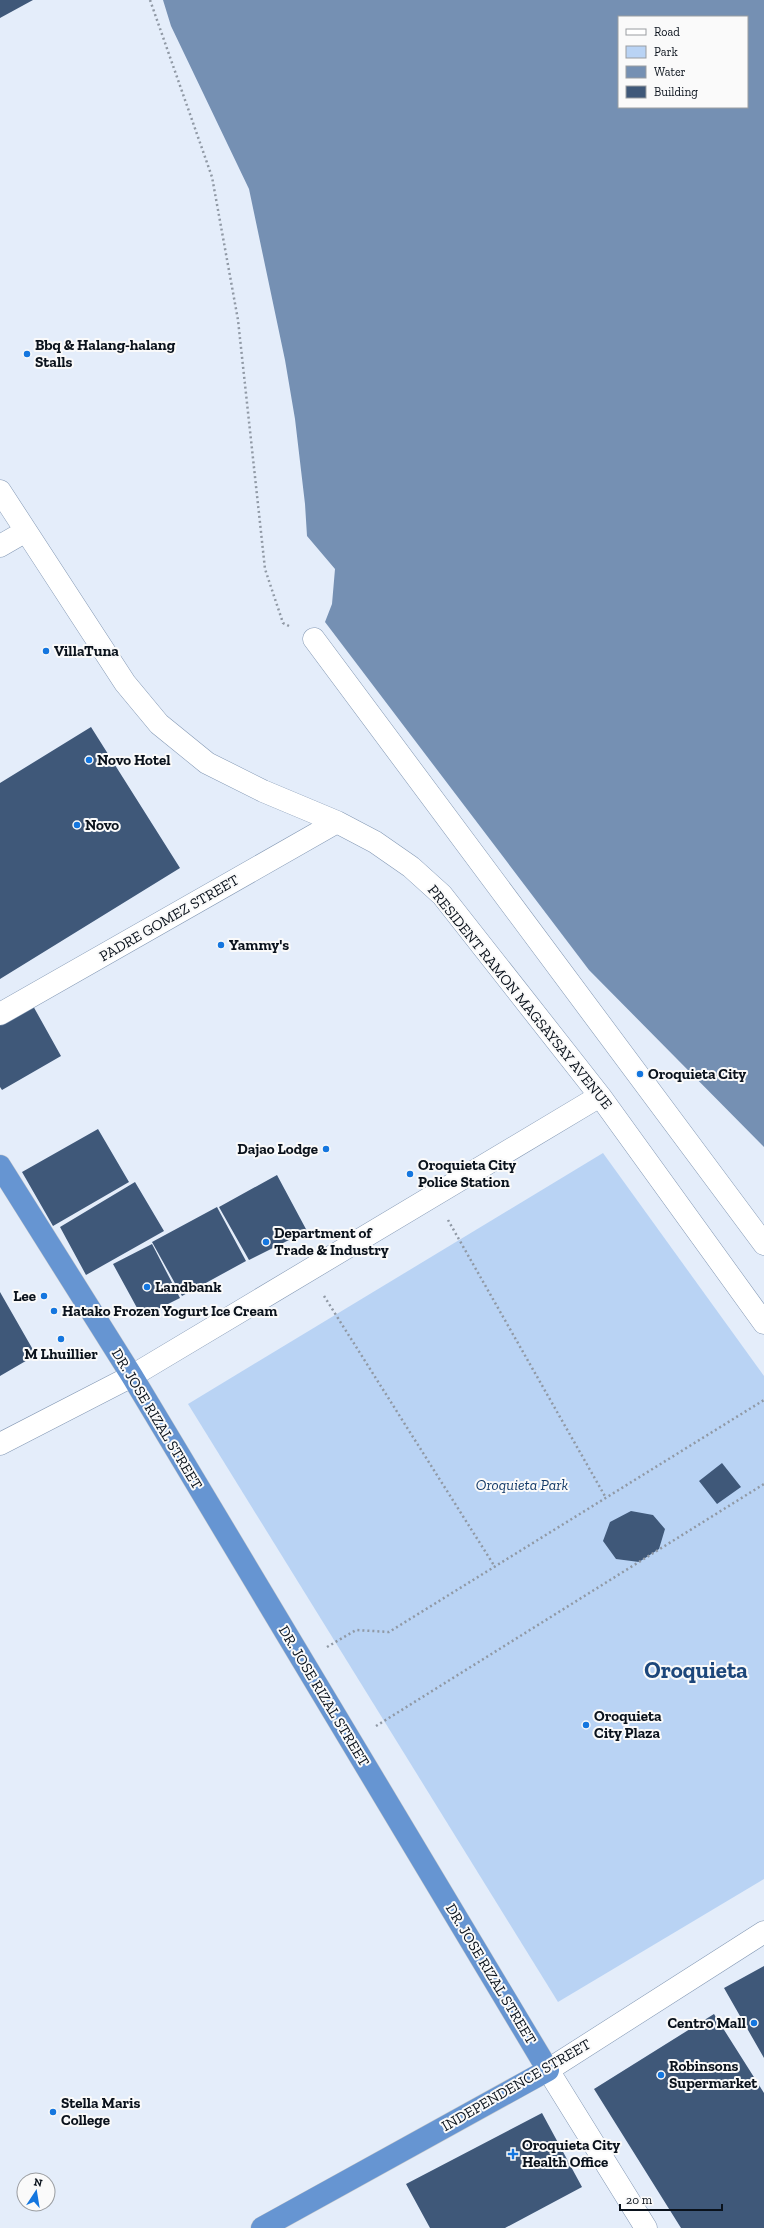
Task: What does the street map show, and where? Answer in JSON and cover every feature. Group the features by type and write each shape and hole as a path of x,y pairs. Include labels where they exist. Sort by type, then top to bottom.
{"highway":[{"name":"DR. JOSE RIZAL STREET","path":"0,1166 132,1376 548,2070"},
{"name":"INDEPENDENCE STREET","path":"262,2228 548,2070"}],"street":[{"name":"PRESIDENT RAMON MAGSAYSAY AVENUE","path":"0,491 125,683 159,724 207,763 263,791 337,822 375,842 405,862 442,895 600,1096 764,1323"},
{"path":"0,546 26,531"},
{"path":"314,639 764,1244"},
{"name":"PADRE GOMEZ STREET","path":"0,1014 337,822"},
{"path":"0,1444 132,1376 600,1096"},
{"name":"INDEPENDENCE STREET","path":"548,2070 764,1932"},
{"name":"DR. JOSE RIZAL STREET","path":"548,2070 646,2228"}],"path":[{"path":"150,0 212,177 238,320 265,569 283,623 314,639"},
{"path":"434,1196 606,1498"},
{"path":"322,1294 495,1567"},
{"path":"303,1661 356,1630 389,1632 764,1400"},
{"path":"352,1742 764,1484"}],"green space":[{"name":"Oroquieta Park","path":"603,1153 764,1376 764,1879 558,2002 188,1404"}],"water":[{"path":"163,0 764,0 764,1147 589,970 325,622 332,604 335,569 307,536 305,504 295,419 285,360 249,189 171,26"}],"building":[{"path":"0,0 33,0 0,18"},
{"name":"Novo","path":"91,727 180,868 0,979 0,783"},
{"path":"32,1004 61,1056 2,1090 0,1087 0,1022"},
{"path":"98,1129 129,1182 53,1226 22,1172"},
{"path":"277,1175 307,1231 249,1260 219,1207"},
{"path":"135,1182 164,1231 86,1275 60,1227"},
{"path":"217,1207 246,1261 182,1296 152,1242"},
{"path":"152,1244 180,1298 142,1317 113,1264"},
{"path":"0,1292 36,1355 0,1376"},
{"path":"722,1463 741,1487 717,1504 699,1481"},
{"path":"631,1511 653,1515 665,1529 659,1549 639,1562 616,1559 603,1541 610,1522"},
{"name":"Centro Mall","path":"764,1966 764,2058 724,1988"},
{"path":"714,2014 764,2093 764,2228 681,2228 594,2089"},
{"path":"542,2113 582,2187 505,2228 430,2228 406,2184"}],"place":[{"name":"Bbq & Halang-halang Stalls","path":"27,354"},
{"name":"VillaTuna","path":"46,651"},
{"name":"Novo Hotel","path":"89,760"},
{"name":"Novo","path":"77,825"},
{"name":"Yammy's","path":"221,945"},
{"name":"Oroquieta City","path":"640,1074"},
{"name":"Dajao Lodge","path":"326,1149"},
{"name":"Oroquieta City Police Station","path":"410,1174"},
{"name":"Department of Trade & Industry","path":"266,1242"},
{"name":"Landbank","path":"147,1287"},
{"name":"Lee","path":"44,1296"},
{"name":"Hatako Frozen Yogurt Ice Cream","path":"54,1311"},
{"name":"M Lhuillier","path":"61,1339"},
{"name":"Oroquieta City Plaza","path":"586,1725"},
{"name":"Centro Mall","path":"754,2023"},
{"name":"Robinsons Supermarket","path":"661,2075"},
{"name":"Stella Maris College","path":"53,2112"},
{"name":"Oroquieta City Health Office","path":"513,2154"}],"district":[{"name":"Oroquieta","path":"696,1670"}]}
